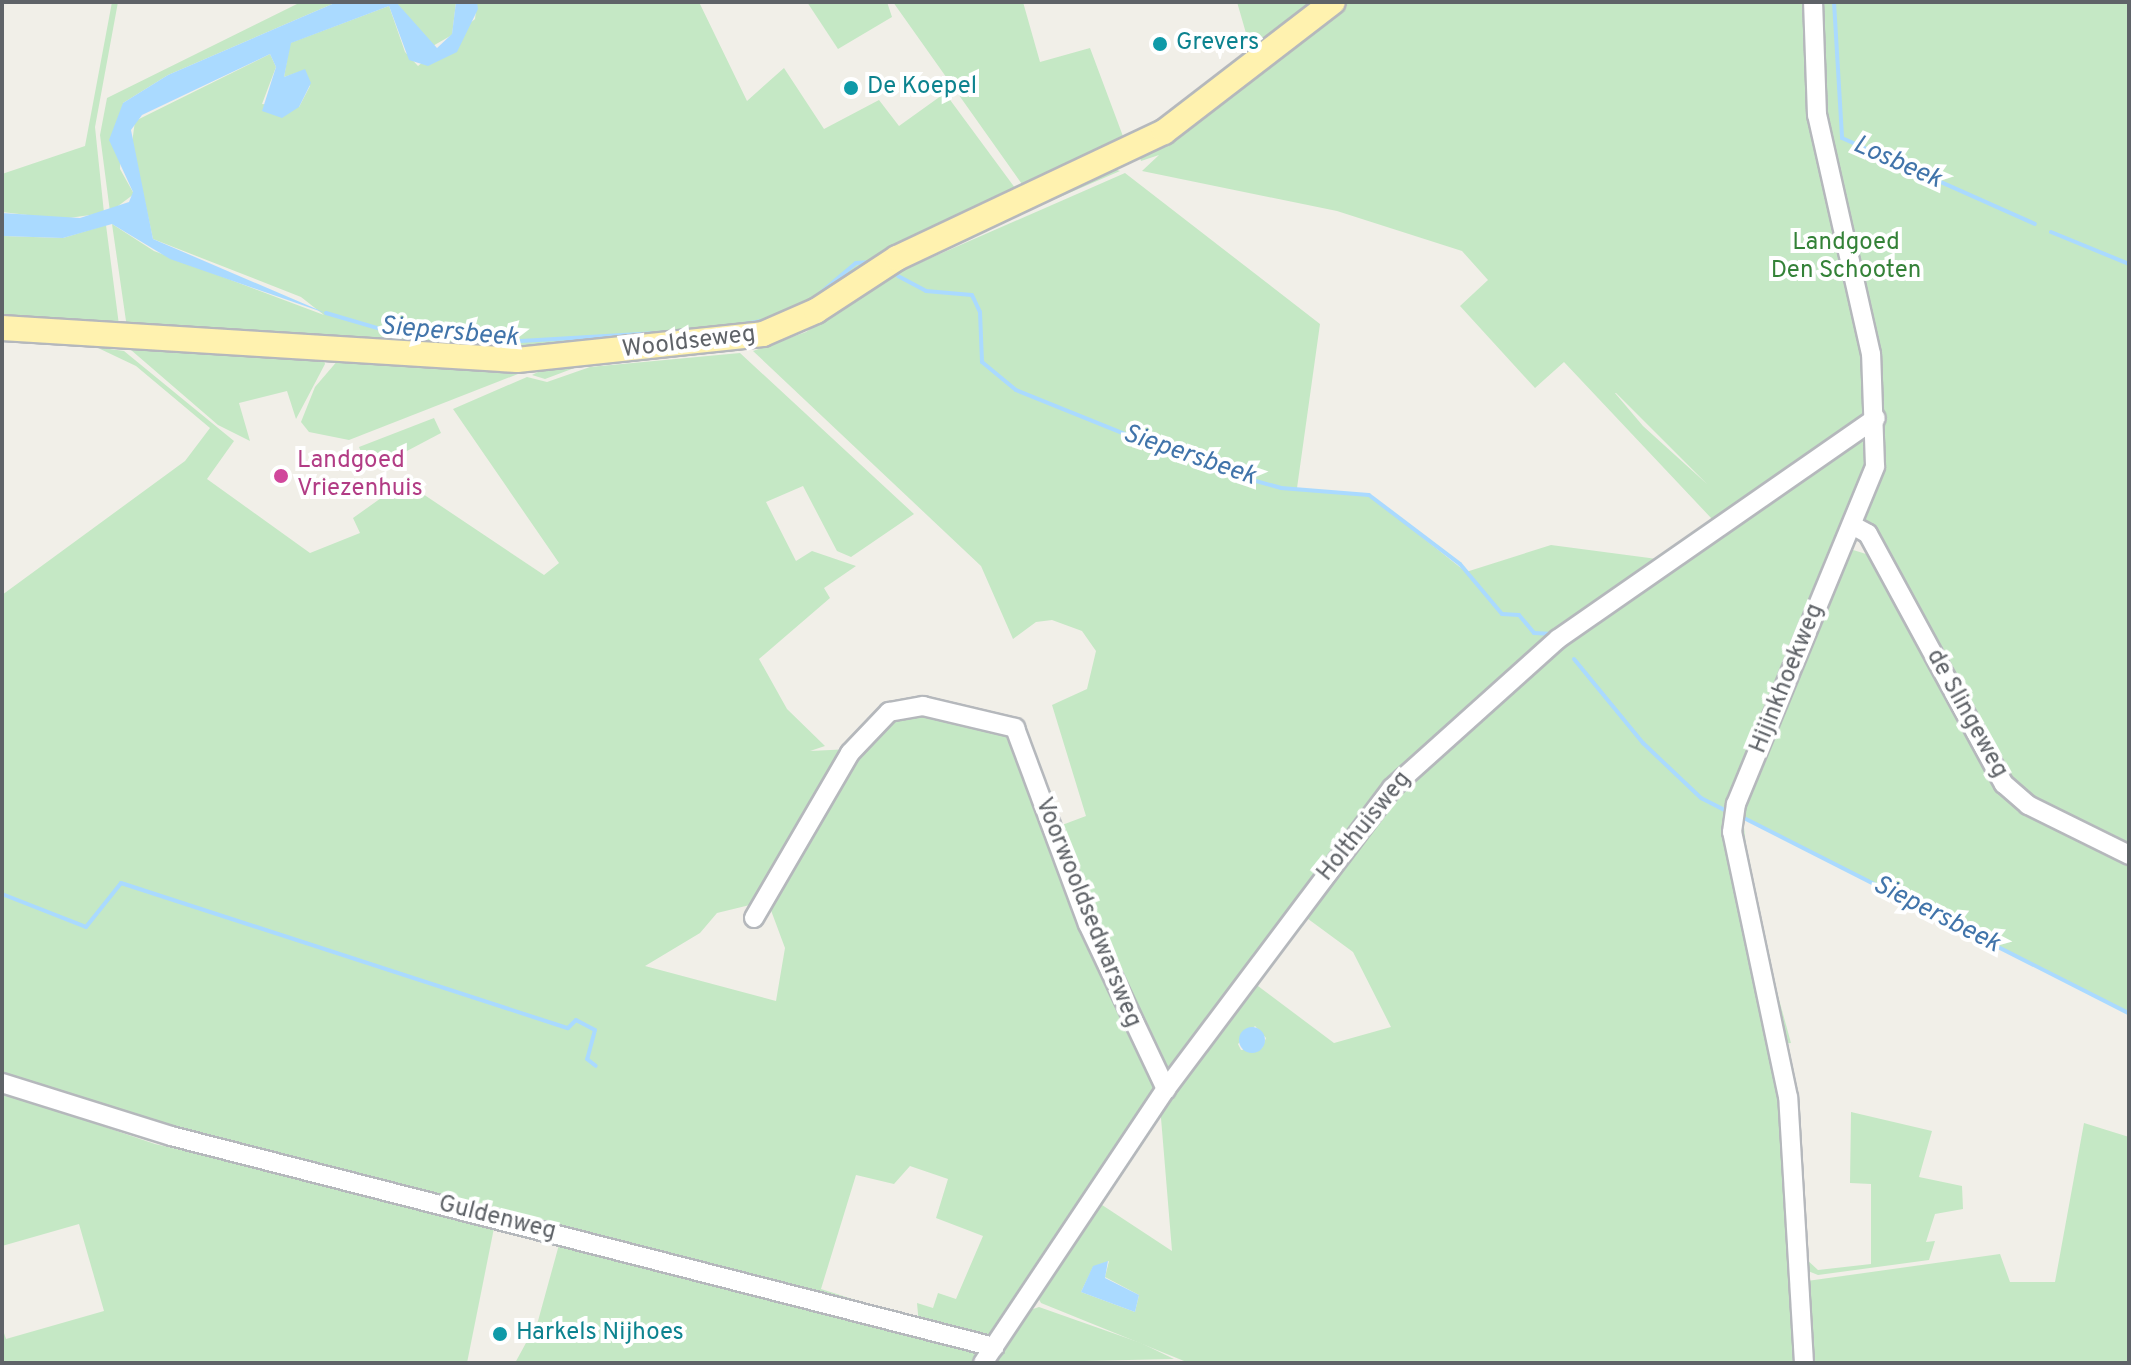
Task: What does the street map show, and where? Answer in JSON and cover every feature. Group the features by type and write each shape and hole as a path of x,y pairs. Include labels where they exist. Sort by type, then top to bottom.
{"main road":[{"name":"Wooldseweg","path":"2,328 517,360 763,334 816,311 897,258 1154,138 1333,2"}],"street":[{"name":"Hijinkhoekweg","path":"1804,1363 1788,1097 1732,832 1736,804 1875,466 1876,418 1871,354 1817,115 1813,2"},
{"name":"Holthuisweg","path":"983,1363 1166,1089 1366,822 1443,736 1558,639 1876,418"},
{"name":"de Slingeweg","path":"1852,525 1868,534 2004,784 2028,805 2129,855"},
{"name":"Voorwooldsedwarsweg","path":"754,918 850,753 889,712 923,706 1015,728 1088,924 1166,1089"},
{"name":"Guldenweg","path":"2,1083 171,1136 994,1347"}],"green space":[{"path":"112,2 118,2 95,127 104,213 62,219 2,212 2,174 85,146"},
{"path":"301,2 337,2 168,75 123,103 120,169 134,194 110,212 100,135 107,98"},
{"path":"396,2 456,2 452,35 431,47"},
{"path":"477,2 699,2 747,101 784,68 824,129 879,100 899,126 945,93 1018,192 775,325 562,352 127,328 112,224 154,251 324,315 301,297 153,239 132,143 135,121 270,54 276,67 262,104 299,107 310,86 299,72 284,77 290,43 389,6 405,52 418,66 475,19"},
{"path":"807,2 887,2 892,17 838,49"},
{"path":"893,2 1023,2 1040,62 1090,48 1127,147 1024,187"},
{"name":"Landgoed Den Schooten","path":"1237,2 2129,2 2129,852 2030,803 2007,783 1868,525 1850,549 1879,558 2003,787 2027,807 2129,859 2129,1013 1743,818 1752,901 1791,1043 1781,1044 1743,875 1739,813 1839,564 1819,592 1735,797 1729,834 1782,1089 1800,1363 1189,1363 1041,1303 1035,1292 1096,1201 1172,1251 1160,1106 1250,980 1334,1043 1391,1027 1353,952 1300,913 1396,790 1490,699 1738,515 1730,508 1555,636 1440,734 1363,820 1168,1079 1159,1075 1054,828 1086,816 1052,705 1087,689 1096,651 1082,631 1052,620 1036,622 1013,639 981,566 753,351 806,332 894,274 1125,173 1320,324 1297,488 1369,495 1466,572 1551,545 1657,559 1712,519 1564,362 1535,388 1460,306 1488,280 1462,251 1337,211 1142,171 1159,155 1141,161 1137,148 1250,47","holes":["1616,393 1707,484 1643,426","1255,1026 1266,1038 1262,1048 1241,1050 1238,1044","1109,1261 1105,1277 1139,1295 1135,1312 1081,1292 1093,1267"]},
{"path":"1108,167 1120,171 919,258 753,347 877,274"},
{"path":"106,225 119,325 2,324 2,236 63,238"},
{"path":"732,346 585,364 545,379 532,375 556,363"},
{"path":"96,347 124,351 234,441 207,479 310,553 360,533 353,518 412,476 423,494 544,575 559,563 453,409 527,377 547,382 590,367 740,353 914,514 851,557 837,551 803,486 766,502 796,561 812,551 856,566 824,588 830,598 759,659 787,709 825,746 810,751 851,749 758,903 717,913 700,933 645,966 776,1001 785,948 769,905 854,754 906,709 1016,733 1065,879 1157,1094 991,1339 919,1325 917,1303 933,1308 938,1293 956,1299 983,1236 936,1218 948,1179 910,1166 894,1184 856,1175 821,1289 906,1316 172,1134 2,1079 2,595 185,461 210,428 136,366"},
{"path":"131,350 324,360 325,364 296,419 287,391 239,403 250,441 218,425"},
{"path":"339,359 511,371 518,374 349,440 309,432 301,422 315,387"},
{"path":"434,418 441,433 388,461 365,462 359,447"},
{"path":"2,1092 155,1144 495,1223 467,1363 2,1363 2,1327 6,1339 104,1311 79,1224 2,1246"},
{"path":"1851,1112 1932,1131 1919,1177 1962,1186 1963,1209 1935,1214 1926,1242 1935,1241 1929,1260 1818,1275 1803,1269 1805,1258 1818,1270 1871,1264 1871,1184 1850,1183"},
{"path":"2084,1123 2129,1137 2129,1363 1808,1363 1807,1281 2000,1254 2010,1282 2055,1282"},
{"path":"560,1241 981,1348 980,1363 515,1363 538,1321"},
{"path":"1039,1307 1141,1343 1174,1359 988,1363 1021,1313"}],"water":[{"path":"337,2 396,2 437,48 452,34 456,2 477,2 478,9 457,52 428,66 409,60 389,6 291,43 284,77 305,69 311,83 299,107 282,118 262,111 276,67 270,54 142,115 131,130 153,239 328,314 170,259 112,224 63,238 2,236 2,213 80,218 129,202 133,192 109,140 123,103 168,75"},
{"path":"1252,1027 1261,1031 1265,1040 1261,1049 1252,1053 1243,1049 1239,1040 1243,1031"},
{"path":"1108,1261 1105,1278 1139,1295 1135,1312 1081,1292 1093,1266"}],"waterway":[{"name":"Losbeek","path":"1834,2 1842,138 2035,224"},
{"name":"Losbeek","path":"2051,232 2129,264"},
{"name":"Siepersbeek","path":"812,300 856,263 871,262"},
{"name":"Siepersbeek","path":"898,276 926,291 972,295 980,312 982,362 1016,390 1209,468 1281,488 1369,495 1460,564 1502,614 1519,615 1534,633 1553,634"},
{"name":"Siepersbeek","path":"326,313 384,330 504,342 674,332"},
{"name":"Siepersbeek","path":"733,326 771,319"},
{"name":"Siepersbeek","path":"1574,659 1643,743 1701,798 1728,812"},
{"name":"Siepersbeek","path":"1742,817 2129,1013"},
{"path":"2,894 86,927 121,883 568,1028 576,1020 595,1030 587,1059 596,1066"}],"place":[{"name":"Grevers","path":"1160,44"},
{"name":"De Koepel","path":"851,88"},
{"name":"Landgoed Vriezenhuis","path":"281,476"},
{"name":"Harkels Nijhoes","path":"500,1334"}]}
